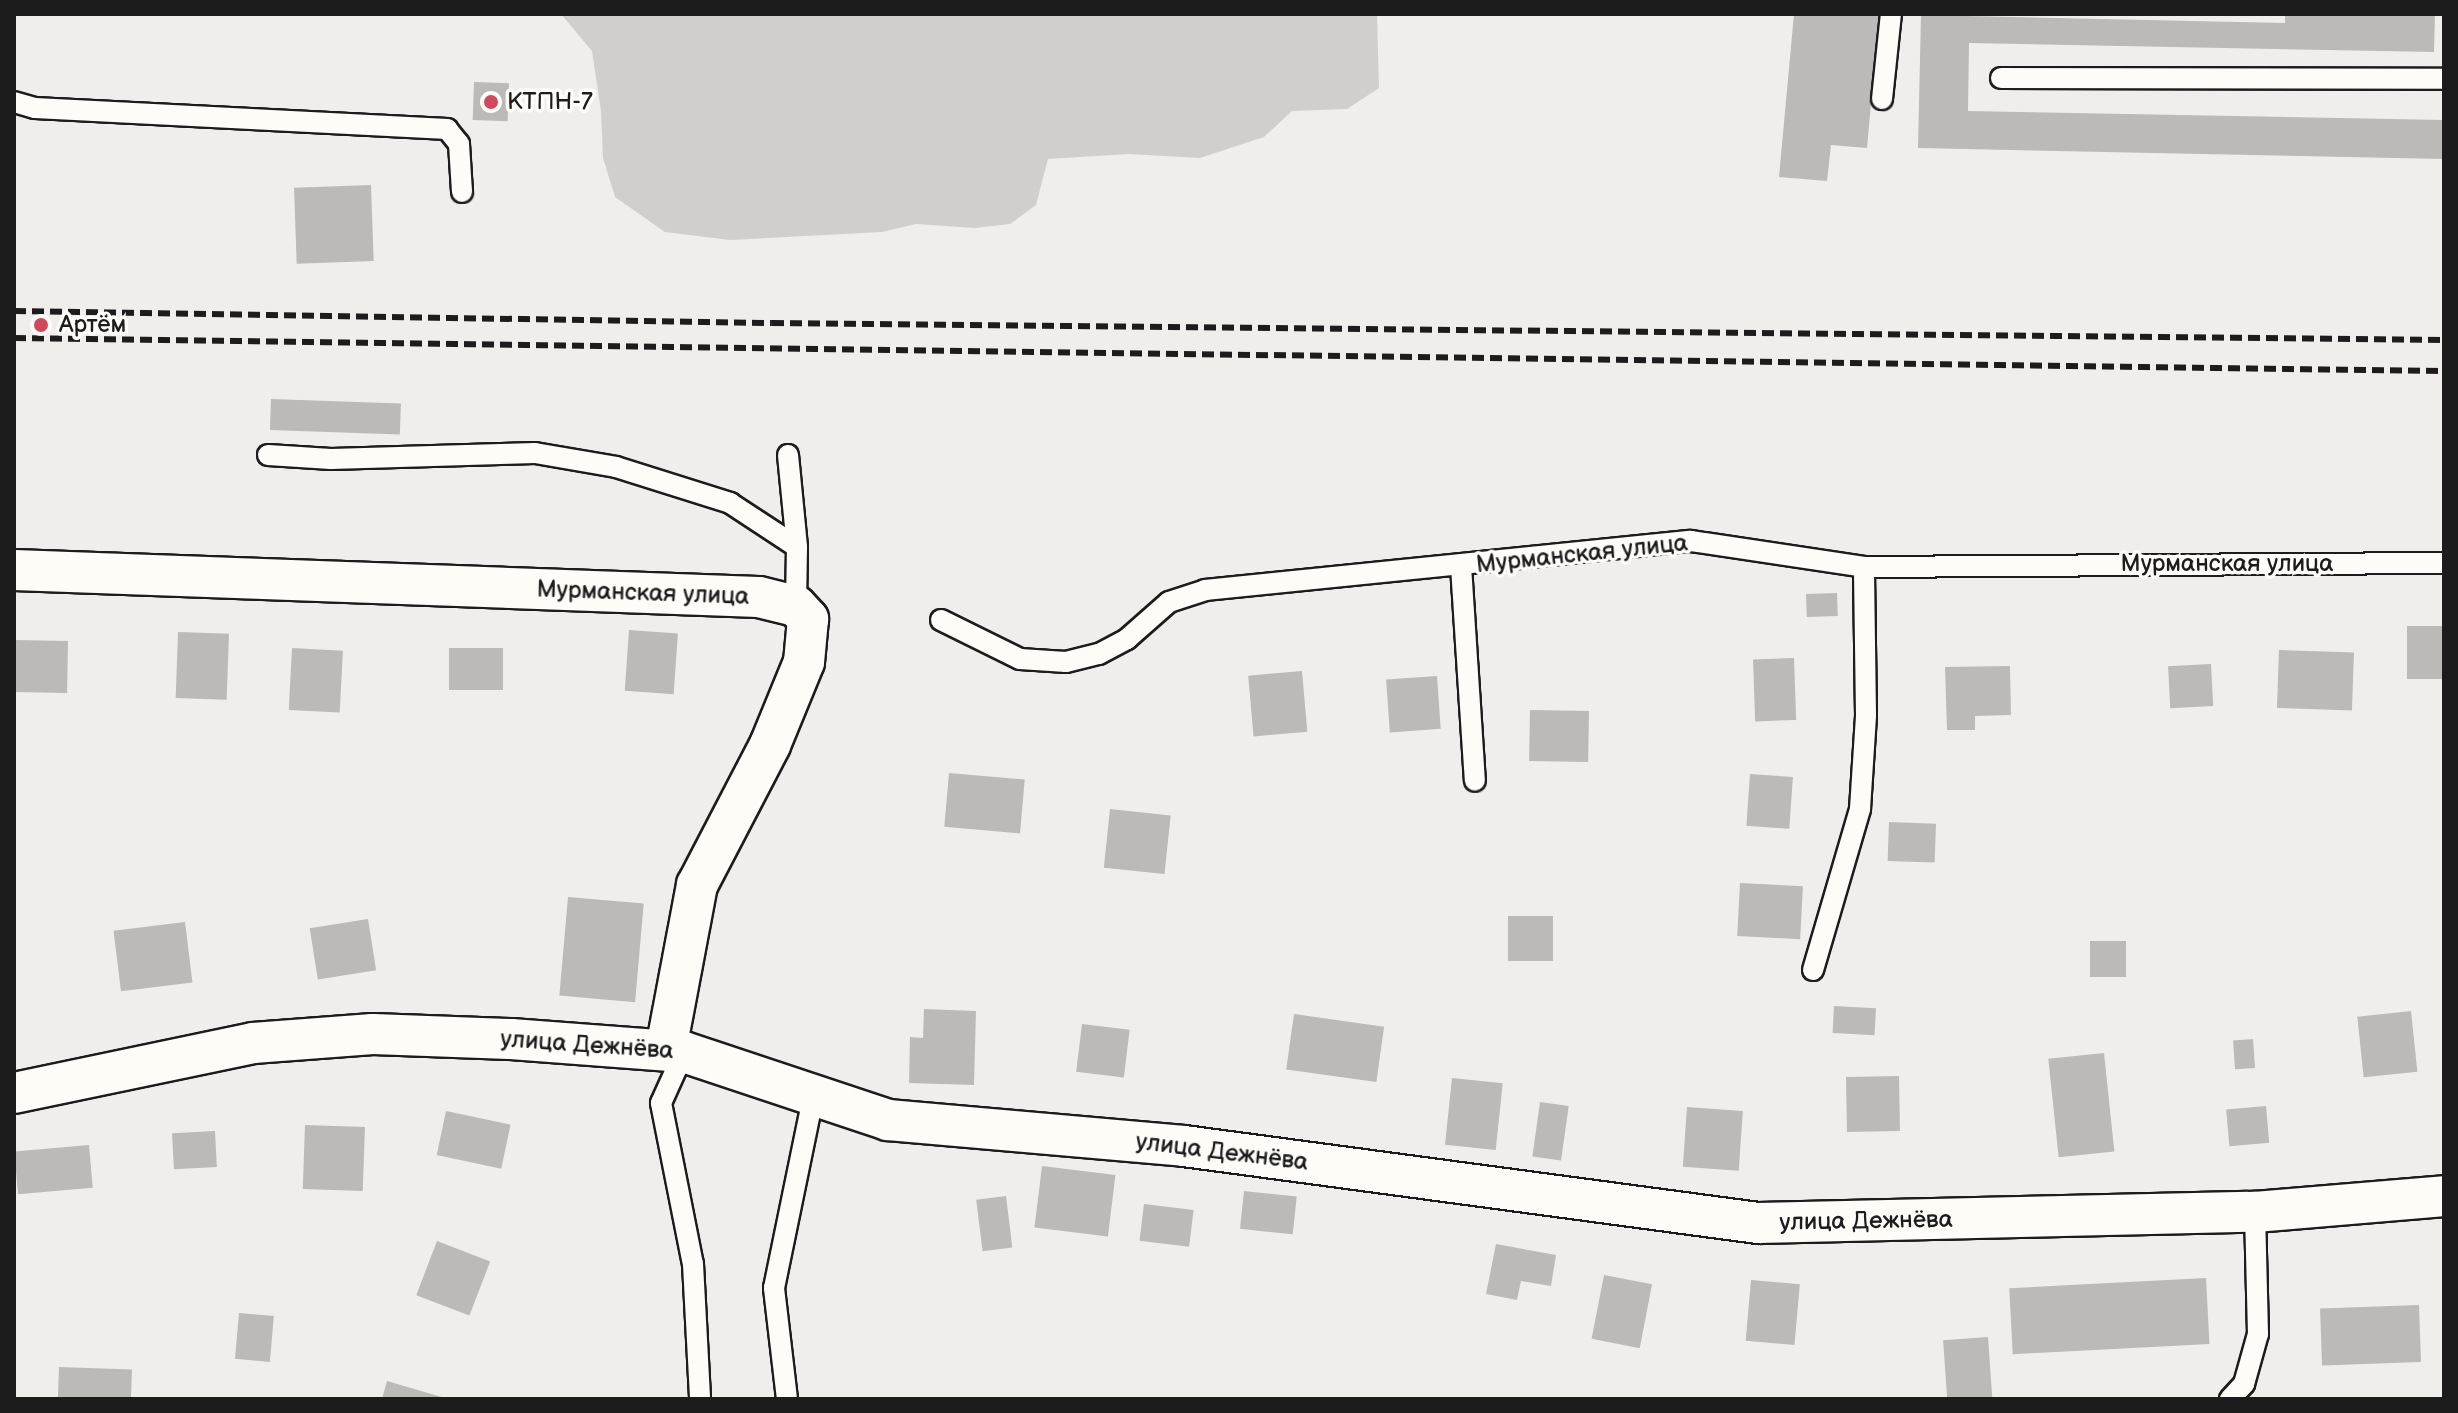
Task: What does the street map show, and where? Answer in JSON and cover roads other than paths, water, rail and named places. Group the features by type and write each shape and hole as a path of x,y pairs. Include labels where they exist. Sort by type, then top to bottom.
{"street":[{"name":"Мурманская улица","path":"14,570 759,597 796,606"},
{"path":"675,1050 697,885 770,745 804,662 808,619 796,606"},
{"name":"улица Дежнёва","path":"14,1093 253,1043 373,1034 675,1050 813,1098 888,1120 1184,1146 1758,1223 2255,1212 2444,1196"}],"lane":[{"path":"1882,99 1891,14"},
{"path":"2001,78 2444,79"},
{"path":"14,102 35,108 447,129 459,144 462,192"},
{"path":"268,455 331,459 535,453 616,467 730,503 797,547"},
{"path":"788,455 797,547 796,606"},
{"name":"Мурманская улица","path":"941,620 1020,659 1066,662 1099,654 1127,639 1169,602 1205,590 1691,541 1864,567 2444,563"},
{"path":"1461,566 1475,781"},
{"path":"1813,970 1860,809 1866,715 1864,567"},
{"path":"675,1050 661,1103 693,1264 700,1399"},
{"path":"787,1399 774,1288 813,1098"},
{"path":"2230,1399 2244,1384 2258,1334 2255,1212"}],"railway":[{"path":"14,311 772,323 2444,340"},
{"path":"14,338 2444,371"}],"place":[{"name":"КТПН-7","path":"491,102"},
{"name":"Артём","path":"41,325"}]}
